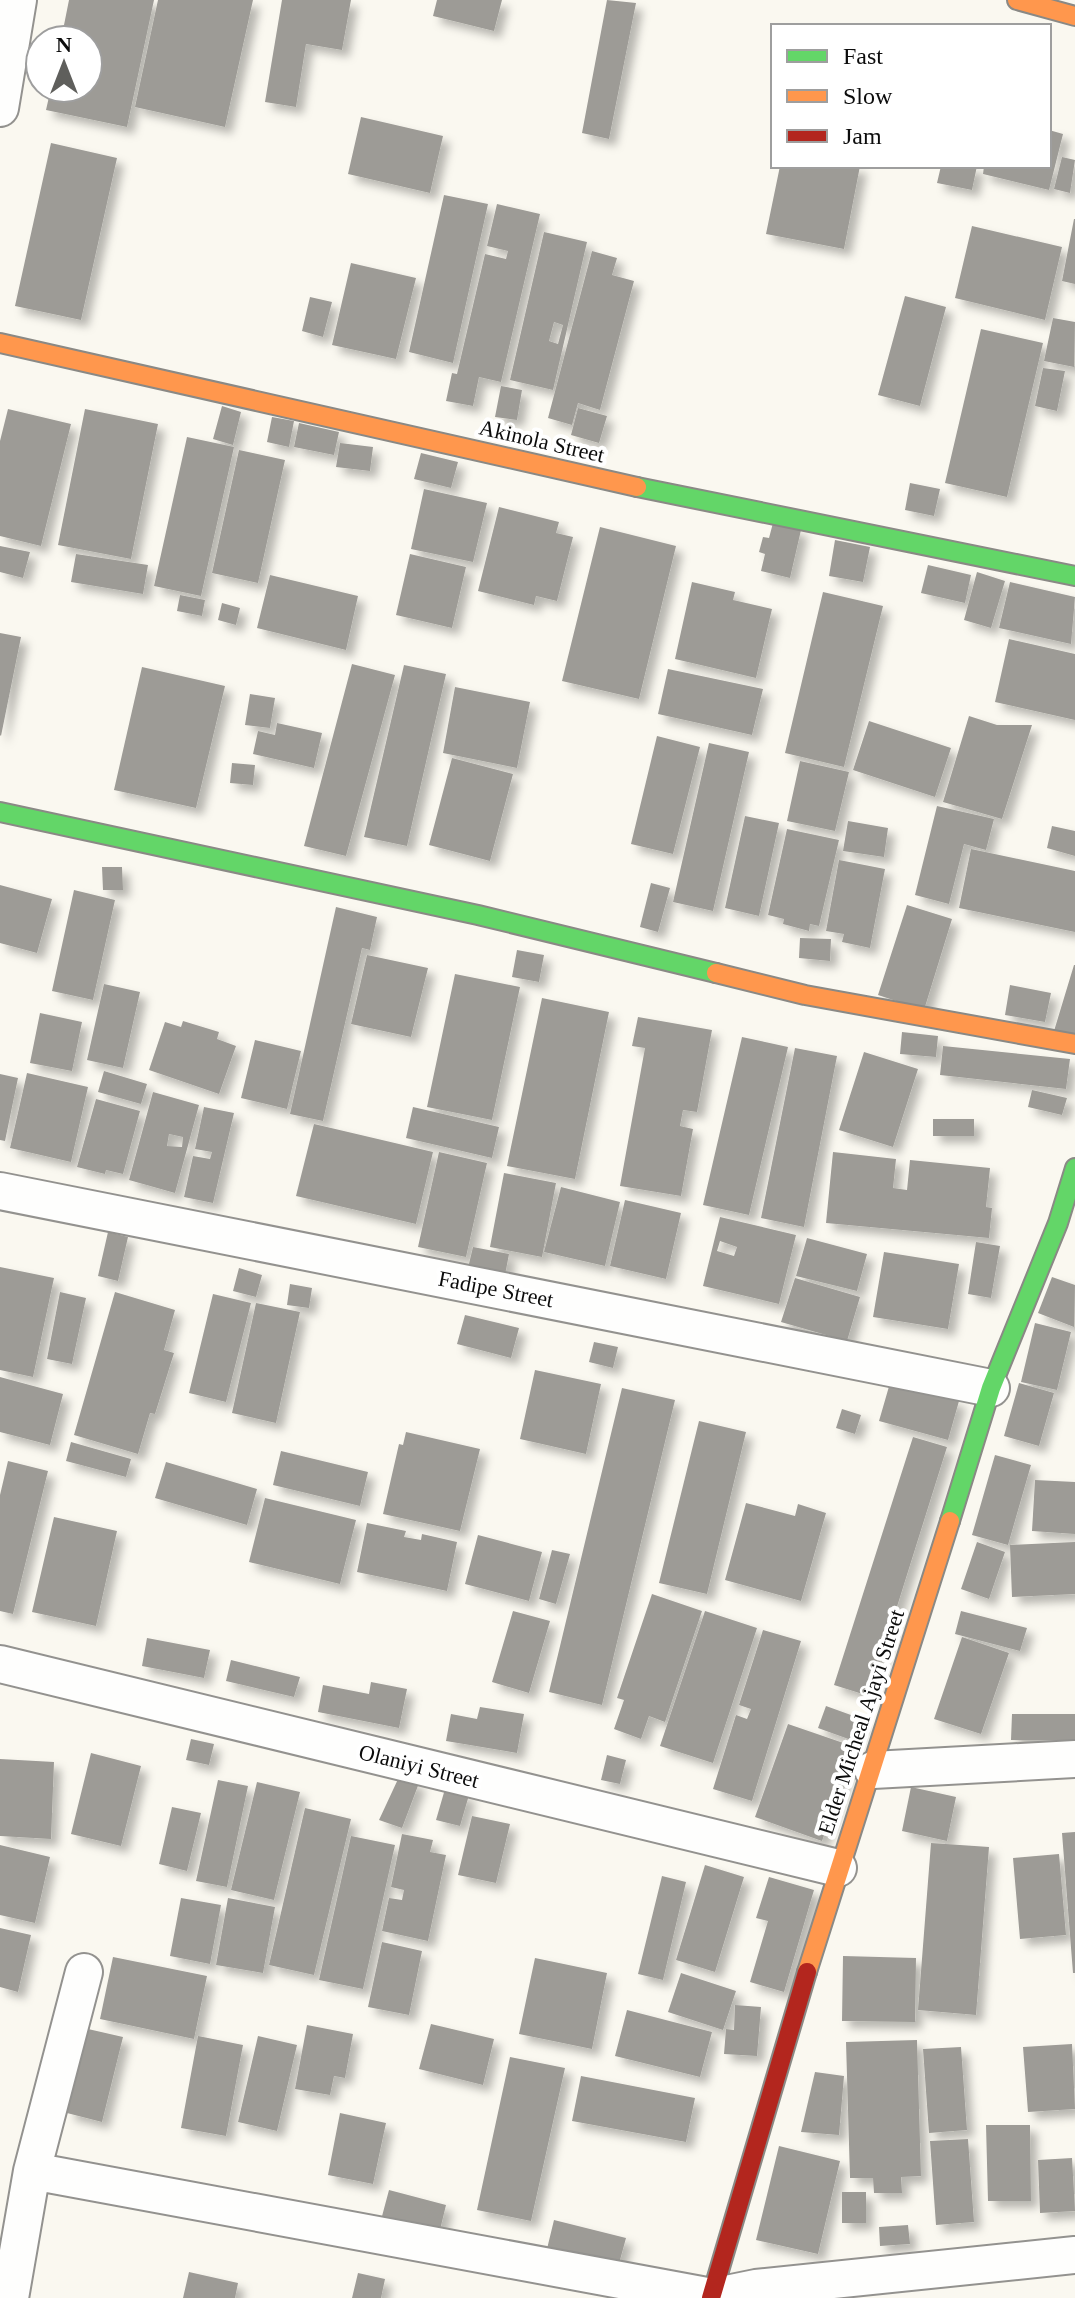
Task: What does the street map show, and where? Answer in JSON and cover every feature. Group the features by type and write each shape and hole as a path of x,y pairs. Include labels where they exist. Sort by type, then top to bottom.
{"street":[{"path":"0,108 18,0"},
{"path":"1017,0 1075,16"},
{"name":"Akinola Street","path":"0,343 713,504 1075,576"},
{"path":"0,812 478,915 805,995 1075,1044"},
{"name":"Elder Micheal Ajayi Street","path":"712,2298 838,1868 873,1770 991,1388 1066,1222 1075,1168"},
{"name":"Fadipe Street","path":"0,1191 991,1388"},
{"name":"Olaniyi Street","path":"0,1664 838,1868"},
{"path":"873,1770 1075,1759"},
{"path":"10,2298 32,2171 84,1972"},
{"path":"32,2171 712,2298 756,2288 1075,2255"}],"building":[{"path":"69,0 154,0 127,127 46,110 47,104 104,104 104,24 64,24"},
{"path":"158,0 253,0 225,127 135,107"},
{"path":"282,0 351,0 342,50 306,44 296,107 265,102"},
{"path":"437,0 502,0 494,31 433,16"},
{"path":"607,0 636,3 609,139 582,133"},
{"path":"361,117 443,136 430,193 348,174"},
{"path":"1051,131 1063,134 1049,190 983,174 984,168 1051,168"},
{"path":"51,143 117,158 81,320 15,306"},
{"path":"1062,157 1075,160 1070,193 1054,189"},
{"path":"780,168 860,168 844,249 766,234"},
{"path":"941,168 977,168 972,190 937,183"},
{"path":"444,195 488,204 453,363 409,352"},
{"path":"497,204 540,214 501,382 479,377 473,406 446,401 452,373 457,374 485,254 506,259 508,251 487,246"},
{"path":"1075,219 1075,284 1062,281"},
{"path":"972,226 1062,247 1045,320 955,298"},
{"path":"544,232 587,242 553,390 510,380","holes":["554,322 563,325 558,344 549,341"]},
{"path":"592,251 617,258 612,275 634,281 600,410 578,403 572,425 548,418"},
{"path":"351,263 416,278 396,359 332,345"},
{"path":"905,296 946,307 920,406 878,395"},
{"path":"310,297 332,302 323,337 302,331"},
{"path":"1053,318 1075,322 1074,367 1044,361"},
{"path":"981,329 1043,343 1007,497 945,483"},
{"path":"1043,368 1065,371 1057,411 1035,406"},
{"path":"501,386 522,390 517,420 495,417"},
{"path":"222,406 241,412 233,445 213,439"},
{"path":"578,408 607,416 599,443 571,435"},
{"path":"8,409 71,424 41,546 0,536 0,441"},
{"path":"85,409 158,424 131,559 58,545"},
{"path":"272,417 294,421 289,447 267,442"},
{"path":"299,423 339,432 334,455 294,447"},
{"path":"187,437 234,447 201,596 154,586"},
{"path":"340,443 373,447 370,471 336,467"},
{"path":"239,450 285,460 258,583 212,573"},
{"path":"421,453 458,462 451,488 414,479"},
{"path":"910,483 940,489 934,516 905,510"},
{"path":"424,489 487,503 473,562 411,549"},
{"path":"499,507 559,522 556,533 573,537 557,601 536,596 534,605 478,591"},
{"path":"773,523 801,530 790,578 761,571 765,554 759,552 763,537 769,538"},
{"path":"600,527 676,546 639,699 562,681"},
{"path":"835,540 870,547 863,582 829,576"},
{"path":"0,546 30,552 23,578 0,572"},
{"path":"76,554 148,565 143,594 71,582"},
{"path":"410,554 466,567 452,628 396,615"},
{"path":"928,565 971,575 965,603 921,593"},
{"path":"977,572 1005,581 991,628 964,620"},
{"path":"270,575 358,596 346,650 257,628"},
{"path":"692,582 735,592 733,600 772,609 756,678 675,659"},
{"path":"1010,582 1075,597 1071,644 999,628"},
{"path":"823,592 883,606 844,767 785,753"},
{"path":"180,595 205,600 202,616 177,611"},
{"path":"222,603 240,608 236,625 218,620"},
{"path":"0,633 21,637 1,736 0,735"},
{"path":"1009,639 1075,654 1075,720 995,702"},
{"path":"352,664 395,675 346,856 304,846"},
{"path":"404,665 446,674 407,846 364,837"},
{"path":"142,667 225,686 196,808 114,790"},
{"path":"668,669 763,689 752,735 658,714"},
{"path":"455,687 530,702 517,768 443,753"},
{"path":"250,694 275,698 270,728 245,725"},
{"path":"969,716 997,725 1032,725 1002,819 943,802"},
{"path":"869,721 951,748 935,797 853,770"},
{"path":"277,723 322,733 314,768 253,754 258,731 275,735"},
{"path":"657,736 700,747 673,854 631,844"},
{"path":"709,743 749,752 713,911 673,902"},
{"path":"452,758 513,774 490,861 429,845"},
{"path":"800,761 849,772 835,831 787,821"},
{"path":"232,763 255,765 253,785 230,783"},
{"path":"937,806 994,819 986,850 964,844 949,904 915,895"},
{"path":"745,816 779,823 759,916 725,908"},
{"path":"848,821 888,828 884,857 843,851"},
{"path":"1052,826 1075,831 1075,856 1047,848"},
{"path":"787,829 839,840 819,926 810,924 809,931 783,924 784,919 768,915"},
{"path":"971,849 1075,871 1075,932 959,908"},
{"path":"839,860 885,869 870,948 842,942 844,934 826,931"},
{"path":"102,867 122,867 123,890 103,890"},
{"path":"651,883 670,888 658,932 640,927"},
{"path":"0,885 52,899 37,953 0,943"},
{"path":"74,890 115,900 93,1000 52,991"},
{"path":"907,905 952,919 924,1010 878,995"},
{"path":"336,907 377,917 370,950 362,948 323,1121 290,1114"},
{"path":"800,938 831,939 830,961 799,958"},
{"path":"517,950 544,955 539,982 512,977"},
{"path":"367,955 428,968 411,1037 351,1024"},
{"path":"1075,965 1075,1038 1054,1031"},
{"path":"455,974 520,987 492,1120 427,1107"},
{"path":"104,984 140,992 123,1068 87,1060"},
{"path":"1010,985 1051,993 1045,1022 1005,1015"},
{"path":"542,998 609,1012 575,1179 507,1166"},
{"path":"40,1013 82,1022 72,1071 30,1063"},
{"path":"638,1017 712,1030 697,1112 683,1110 680,1126 693,1129 681,1196 620,1186 645,1048 632,1046"},
{"path":"183,1021 219,1032 217,1039 236,1046 219,1094 149,1070 165,1022 181,1027"},
{"path":"902,1032 938,1036 936,1057 900,1054"},
{"path":"742,1037 788,1047 749,1215 703,1205"},
{"path":"255,1040 301,1051 287,1109 241,1098"},
{"path":"943,1046 1070,1059 1066,1089 940,1075"},
{"path":"795,1048 837,1056 804,1227 761,1218"},
{"path":"864,1052 918,1069 893,1147 839,1130"},
{"path":"104,1071 147,1084 141,1104 98,1092"},
{"path":"27,1073 88,1087 71,1162 10,1148"},
{"path":"0,1074 18,1078 5,1141 0,1140"},
{"path":"1032,1090 1067,1098 1062,1115 1028,1107"},
{"path":"153,1092 199,1105 175,1193 129,1180","holes":["169,1134 183,1137 182,1147 167,1146"]},
{"path":"96,1099 140,1111 123,1174 106,1170 105,1174 77,1167"},
{"path":"204,1107 234,1113 213,1203 184,1197 193,1156 210,1159 212,1152 195,1149"},
{"path":"413,1107 499,1127 492,1158 406,1138"},
{"path":"933,1119 974,1119 974,1136 933,1136"},
{"path":"314,1124 433,1152 416,1224 296,1196"},
{"path":"439,1152 487,1163 466,1257 418,1247"},
{"path":"833,1152 896,1159 893,1188 907,1190 910,1160 990,1168 986,1207 992,1208 989,1238 826,1223"},
{"path":"504,1173 556,1183 542,1257 490,1247"},
{"path":"561,1187 620,1202 605,1266 544,1252"},
{"path":"625,1200 681,1213 666,1279 610,1266"},
{"path":"720,1217 796,1235 779,1304 703,1286","holes":["720,1241 737,1247 734,1256 717,1251"]},
{"path":"108,1232 128,1237 118,1281 98,1276"},
{"path":"807,1238 867,1254 857,1291 796,1276"},
{"path":"976,1242 1000,1246 991,1298 968,1294"},
{"path":"473,1247 509,1254 505,1275 468,1268"},
{"path":"884,1252 959,1264 948,1329 873,1317"},
{"path":"0,1267 54,1278 33,1377 0,1370"},
{"path":"239,1268 262,1275 256,1297 233,1291"},
{"path":"1052,1277 1075,1285 1074,1327 1038,1313"},
{"path":"795,1278 860,1297 847,1341 781,1322"},
{"path":"290,1284 312,1288 309,1308 287,1305"},
{"path":"60,1292 86,1298 72,1364 47,1359"},
{"path":"115,1292 175,1310 164,1350 174,1353 155,1414 150,1413 138,1454 74,1435"},
{"path":"213,1294 251,1303 226,1402 189,1393"},
{"path":"256,1303 300,1312 276,1423 232,1413"},
{"path":"465,1315 519,1328 511,1358 457,1344"},
{"path":"1035,1323 1071,1332 1057,1390 1021,1382"},
{"path":"594,1342 618,1347 613,1368 589,1362"},
{"path":"535,1370 601,1384 586,1454 520,1439"},
{"path":"0,1377 63,1394 50,1445 0,1432"},
{"path":"890,1383 959,1401 948,1440 879,1421"},
{"path":"1019,1383 1054,1393 1039,1446 1004,1436"},
{"path":"622,1388 675,1400 602,1705 549,1692"},
{"path":"842,1409 861,1415 855,1434 836,1428"},
{"path":"699,1421 746,1432 707,1594 659,1583"},
{"path":"406,1432 480,1449 460,1531 383,1514 399,1444 403,1445"},
{"path":"913,1437 947,1447 869,1696 834,1685"},
{"path":"71,1442 131,1459 126,1477 66,1461"},
{"path":"281,1451 368,1472 360,1506 273,1485"},
{"path":"995,1455 1031,1465 1008,1545 972,1535"},
{"path":"8,1461 48,1471 13,1614 0,1611 0,1495"},
{"path":"166,1462 257,1489 247,1525 155,1498"},
{"path":"1035,1480 1075,1482 1075,1534 1032,1531"},
{"path":"265,1498 356,1520 340,1584 249,1562"},
{"path":"746,1503 795,1516 798,1504 826,1513 801,1601 725,1580"},
{"path":"54,1517 117,1531 96,1626 32,1612"},
{"path":"367,1523 406,1531 404,1537 421,1540 422,1534 457,1542 447,1591 357,1572"},
{"path":"478,1535 542,1552 529,1601 465,1584"},
{"path":"977,1542 1005,1552 989,1599 961,1589"},
{"path":"1075,1542 1075,1594 1012,1597 1010,1545"},
{"path":"552,1550 570,1554 556,1604 539,1599"},
{"path":"652,1594 702,1611 665,1722 649,1716 641,1739 614,1729 624,1700 617,1698"},
{"path":"513,1611 550,1621 529,1693 492,1682"},
{"path":"705,1611 757,1628 713,1763 660,1746"},
{"path":"961,1611 1027,1628 1020,1651 955,1634"},
{"path":"763,1630 801,1641 752,1801 713,1789 736,1715 747,1719 751,1709 739,1705"},
{"path":"962,1637 1009,1653 981,1734 934,1719"},
{"path":"147,1638 210,1650 204,1678 142,1666"},
{"path":"231,1660 300,1677 294,1697 226,1681"},
{"path":"371,1682 407,1689 399,1728 318,1712 323,1685 369,1694"},
{"path":"826,1706 862,1719 854,1741 818,1728"},
{"path":"480,1707 524,1714 517,1753 446,1741 451,1714 477,1719"},
{"path":"1012,1714 1075,1714 1075,1740 1011,1740"},
{"path":"788,1724 855,1747 822,1841 755,1817"},
{"path":"191,1739 214,1744 209,1765 186,1760"},
{"path":"91,1753 141,1766 121,1846 71,1834"},
{"path":"607,1755 626,1760 620,1784 601,1780"},
{"path":"0,1759 54,1762 51,1839 0,1836"},
{"path":"399,1777 419,1783 402,1828 379,1820"},
{"path":"218,1780 248,1786 227,1887 196,1881"},
{"path":"257,1782 300,1792 274,1900 231,1890"},
{"path":"911,1787 956,1797 947,1841 902,1831"},
{"path":"445,1789 469,1795 460,1826 436,1820"},
{"path":"172,1807 201,1813 187,1871 159,1864"},
{"path":"305,1808 351,1819 314,1975 269,1965"},
{"path":"472,1816 510,1824 496,1883 458,1875"},
{"path":"1075,1832 1075,1973 1073,1973 1062,1833"},
{"path":"402,1834 433,1840 430,1852 446,1855 428,1941 382,1931 389,1898 402,1900 404,1890 391,1887"},
{"path":"351,1836 395,1845 363,1989 319,1980"},
{"path":"931,1843 989,1847 976,2015 918,2010"},
{"path":"0,1845 50,1857 35,1923 0,1915"},
{"path":"1059,1854 1066,1935 1020,1939 1013,1858"},
{"path":"705,1865 744,1877 715,1972 676,1960"},
{"path":"662,1876 686,1882 663,1980 638,1974"},
{"path":"769,1877 814,1890 784,1992 750,1982 768,1921 756,1918"},
{"path":"181,1898 221,1905 210,1964 170,1956"},
{"path":"228,1898 275,1907 263,1973 216,1965"},
{"path":"0,1928 31,1935 18,1992 0,1987"},
{"path":"382,1942 422,1951 409,2015 368,2007"},
{"path":"843,1956 916,1958 915,2022 842,2021"},
{"path":"113,1957 207,1976 194,2039 100,2019"},
{"path":"535,1958 607,1973 592,2049 519,2034"},
{"path":"681,1973 736,1991 723,2030 668,2012"},
{"path":"735,2005 761,2007 757,2056 724,2054 726,2029 734,2030"},
{"path":"627,2010 712,2032 700,2077 615,2056"},
{"path":"431,2024 494,2039 483,2085 419,2069"},
{"path":"307,2025 353,2034 345,2078 334,2076 330,2095 295,2089"},
{"path":"88,2029 123,2037 102,2122 67,2113"},
{"path":"198,2036 243,2045 226,2136 181,2128"},
{"path":"258,2036 297,2045 277,2131 238,2122"},
{"path":"917,2040 921,2176 901,2177 902,2193 874,2193 873,2178 850,2178 846,2042"},
{"path":"1072,2044 1075,2109 1028,2112 1023,2047"},
{"path":"961,2047 967,2130 929,2133 923,2049"},
{"path":"510,2057 565,2068 531,2221 477,2210"},
{"path":"815,2072 844,2076 839,2135 801,2132"},
{"path":"581,2076 695,2098 686,2142 572,2121"},
{"path":"340,2113 386,2123 373,2184 328,2175"},
{"path":"986,2125 1030,2125 1031,2201 988,2201"},
{"path":"968,2139 974,2222 936,2225 930,2141"},
{"path":"779,2146 840,2161 818,2254 756,2240"},
{"path":"1072,2158 1075,2211 1040,2213 1038,2160"},
{"path":"389,2190 446,2205 439,2234 381,2220"},
{"path":"842,2192 866,2192 866,2223 842,2223"},
{"path":"554,2220 626,2238 617,2271 546,2253"},
{"path":"908,2225 910,2244 880,2246 879,2227"},
{"path":"189,2272 238,2283 235,2298 183,2298"},
{"path":"358,2273 385,2279 381,2298 352,2298"}],"traffic: fast":[{"path":"637,487 1075,576"},
{"path":"0,812 478,915 716,973"},
{"path":"950,1521 991,1388 1058,1223 1075,1168"}],"traffic: slow":[{"path":"1017,0 1075,16"},
{"path":"0,343 637,487"},
{"path":"716,973 805,995 1075,1044"},
{"path":"807,1972 950,1521"}],"traffic: jam":[{"path":"711,2298 807,1972"}]}
